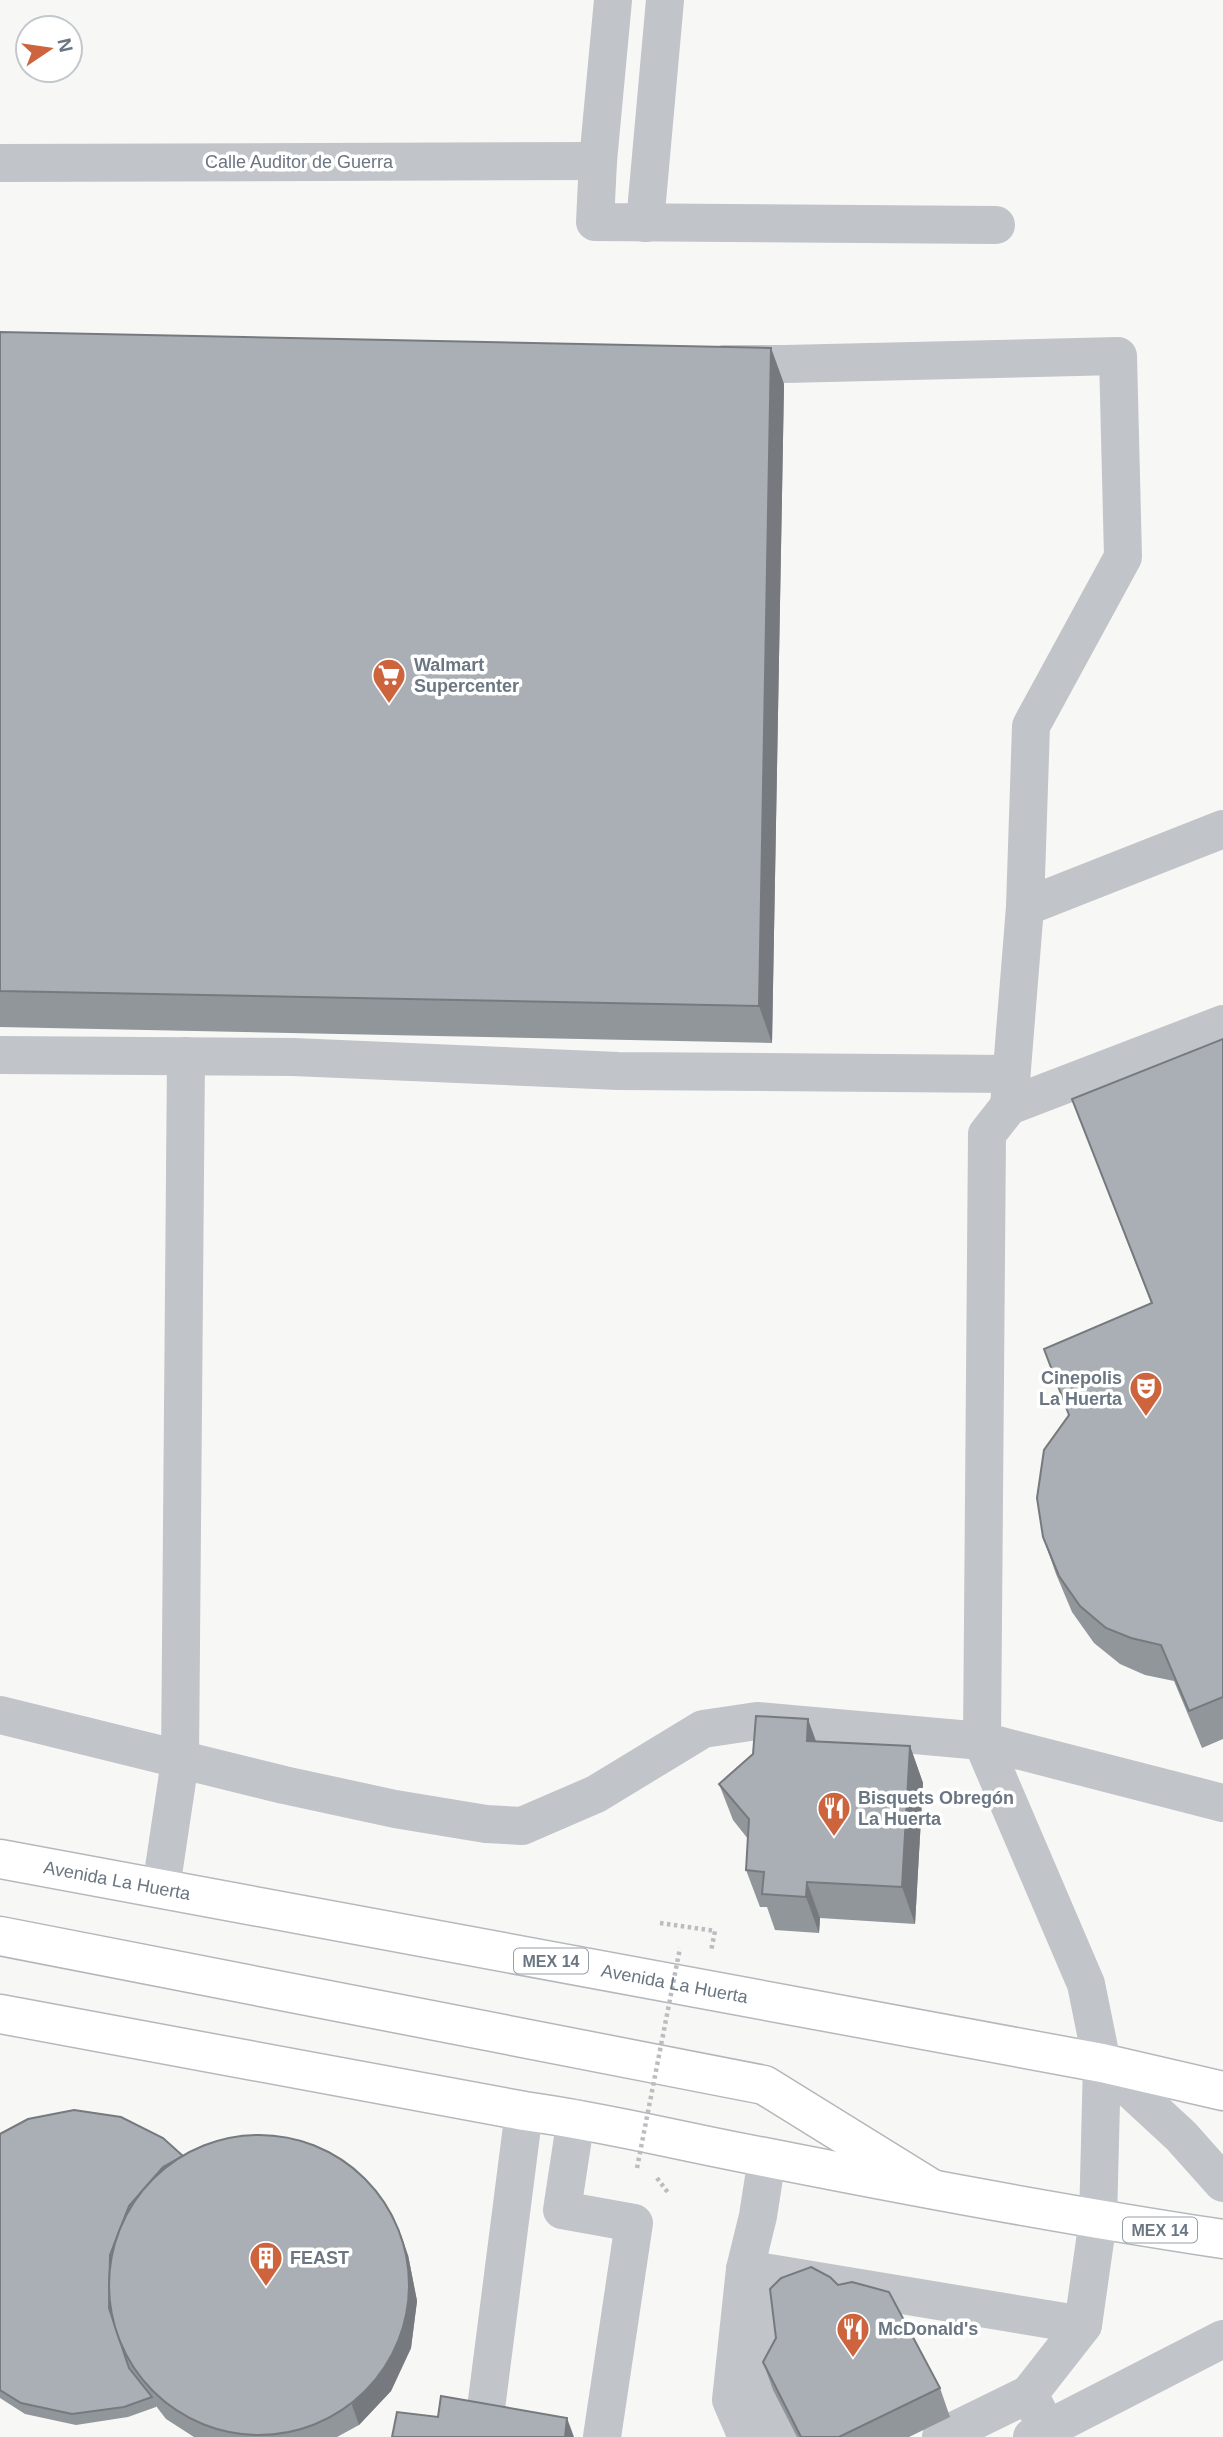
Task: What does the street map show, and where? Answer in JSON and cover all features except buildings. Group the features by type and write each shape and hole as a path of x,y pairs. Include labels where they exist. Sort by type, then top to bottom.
{"main road":[{"name":"Avenida La Huerta","path":"7,1858 1102,2063 1223,2091"},
{"path":"0,1936 764,2085 932,2189"},
{"name":"MEX 14","path":"0,2014 524,2111 576,2118 767,2158 1098,2220 1223,2239"}],"street":[{"path":"613,0 595,222 996,225"},
{"path":"645,223 665,0"},
{"name":"Calle Auditor de Guerra","path":"0,163 598,160"},
{"path":"689,363 785,364 1118,356 1123,557 1031,726 1025,907 1010,1090 988,1134 982,1741 1086,1984 1102,2063 1098,2220 1083,2325 1029,2394 941,2437"},
{"path":"1025,907 1223,829"},
{"path":"0,1055 293,1057 1010,1090 1223,1024"},
{"path":"162,1888 180,1761 186,1056"},
{"path":"0,1715 180,1761 395,1809 486,1824 522,1826 596,1794 703,1729 757,1721 982,1741 1223,1803"},
{"path":"1102,2063 1181,2136 1223,2183"},
{"path":"524,2111 484,2424 544,2437"},
{"path":"576,2118 562,2210 634,2223 602,2437"},
{"path":"767,2158 758,2216 759,2395 780,2437"},
{"path":"759,2271 1083,2325"},
{"path":"747,2437 731,2400 759,2271"},
{"path":"1029,2394 1039,2433 1223,2339"}],"path":[{"path":"660,1923 715,1931 711,1953 701,1952"},
{"path":"636,2168 680,1948 690,1950"}],"place":[{"name":"Walmart Supercenter","path":"389,705"},
{"name":"Cinepolis La Huerta","path":"1146,1418"},
{"name":"Bisquets Obregón La Huerta","path":"834,1838"},
{"name":"FEAST","path":"266,2288"},
{"name":"McDonald's","path":"853,2359"}]}
